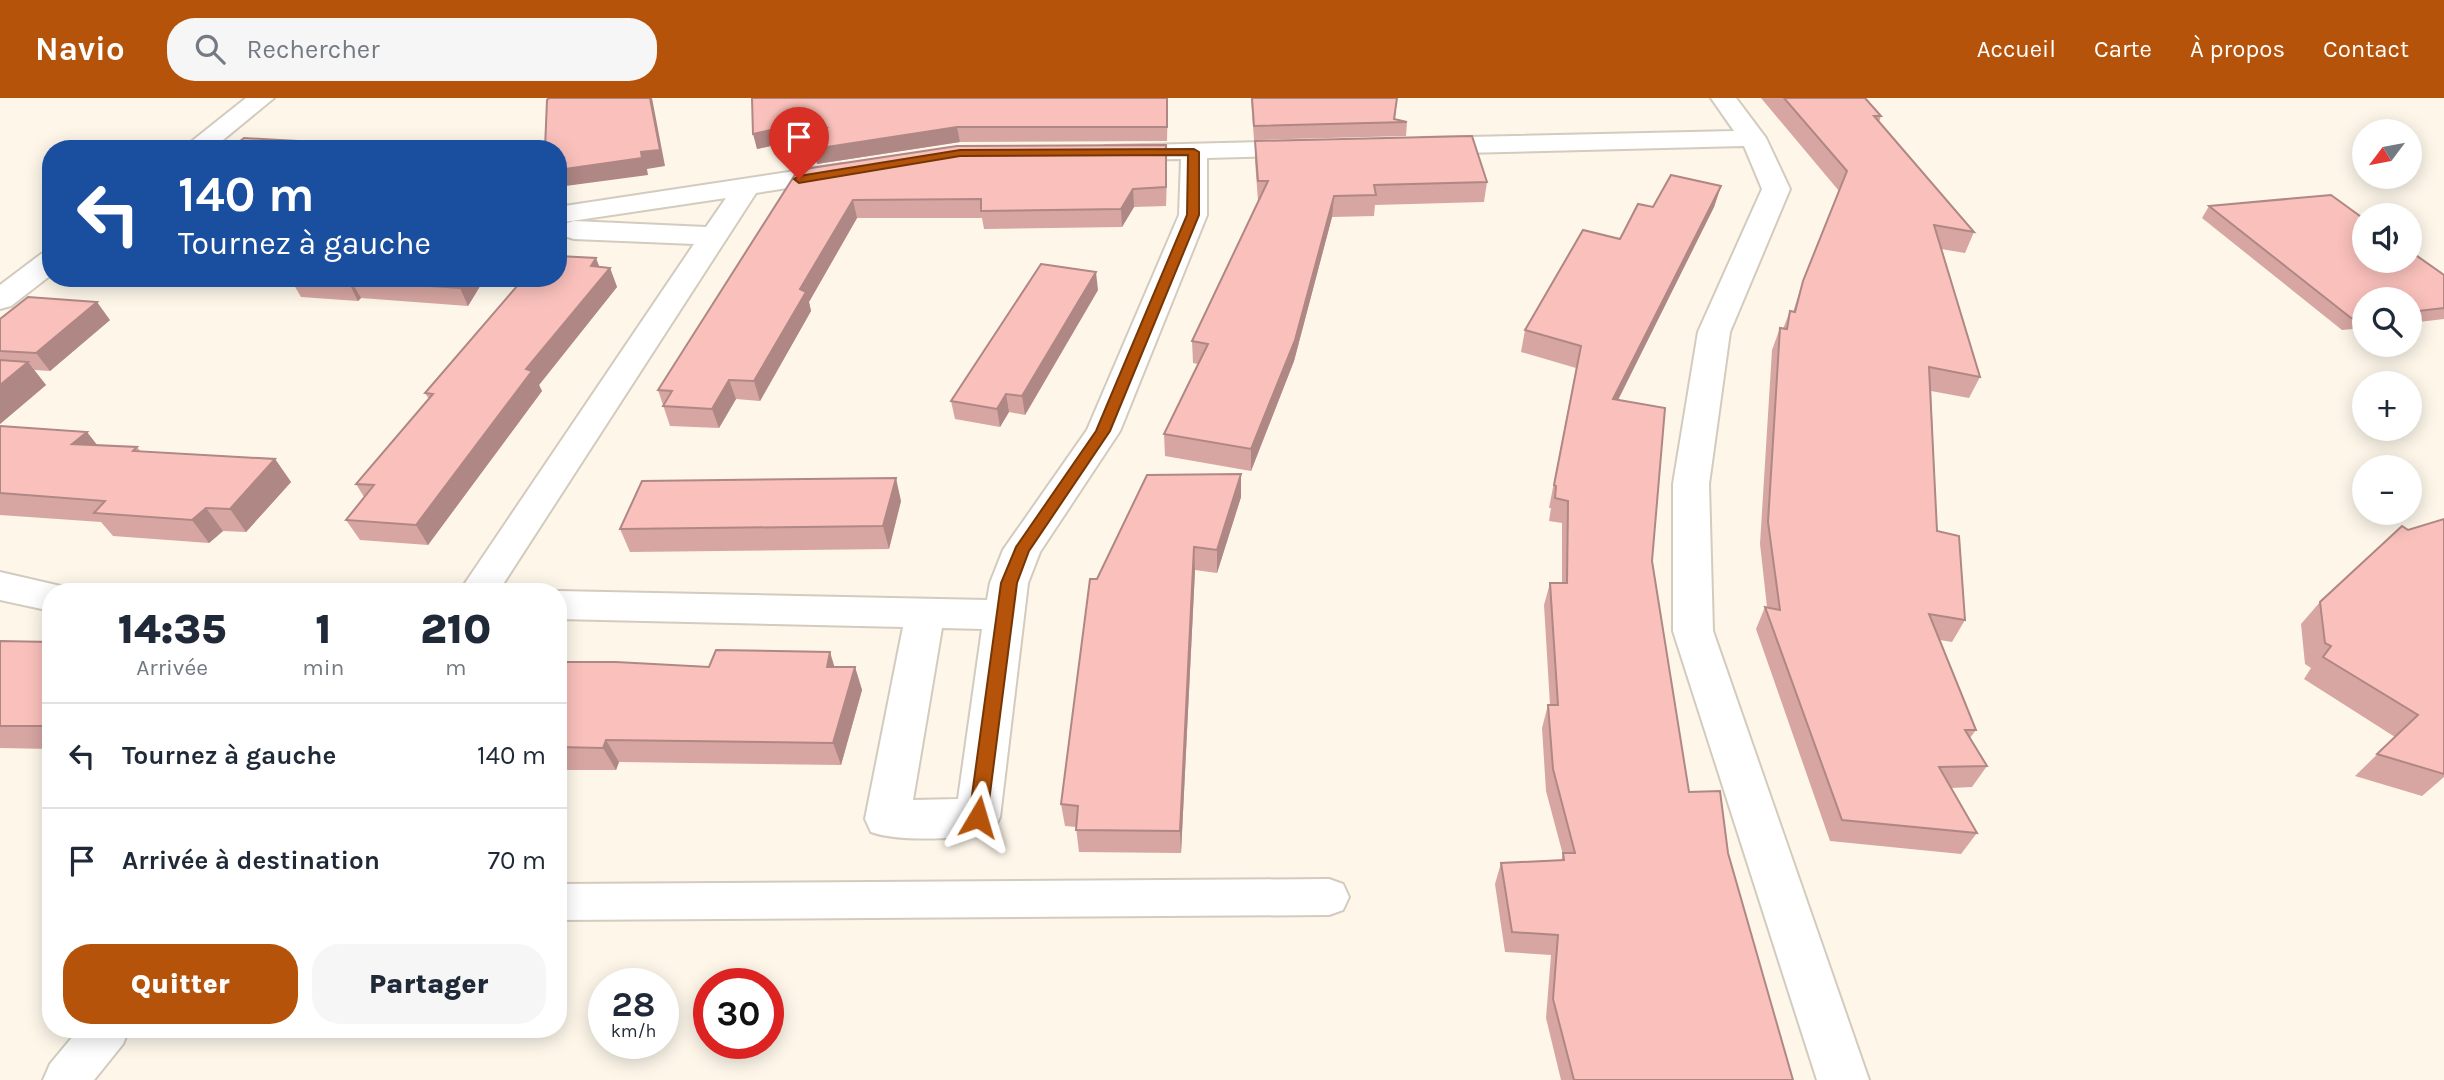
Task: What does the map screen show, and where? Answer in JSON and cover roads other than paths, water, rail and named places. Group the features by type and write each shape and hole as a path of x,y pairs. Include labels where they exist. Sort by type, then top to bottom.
{"street":[{"path":"207,140 262,98"},
{"path":"1723,98 1753,138 1776,189 1714,332 1692,484 1693,631 1843,1080"},
{"path":"1397,147 1753,138"},
{"path":"1084,152 1329,149"},
{"path":"925,614 887,819 978,817 1009,583 1022,550 1103,431 1193,215 1194,152"},
{"path":"567,214 866,168"},
{"path":"484,583 746,188"},
{"path":"567,229 714,236"},
{"path":"0,300 42,267"},
{"path":"0,586 42,595"},
{"path":"567,605 1004,615"}],"lane":[{"path":"567,902 1329,897"},
{"path":"66,1080 100,1038"}]}
